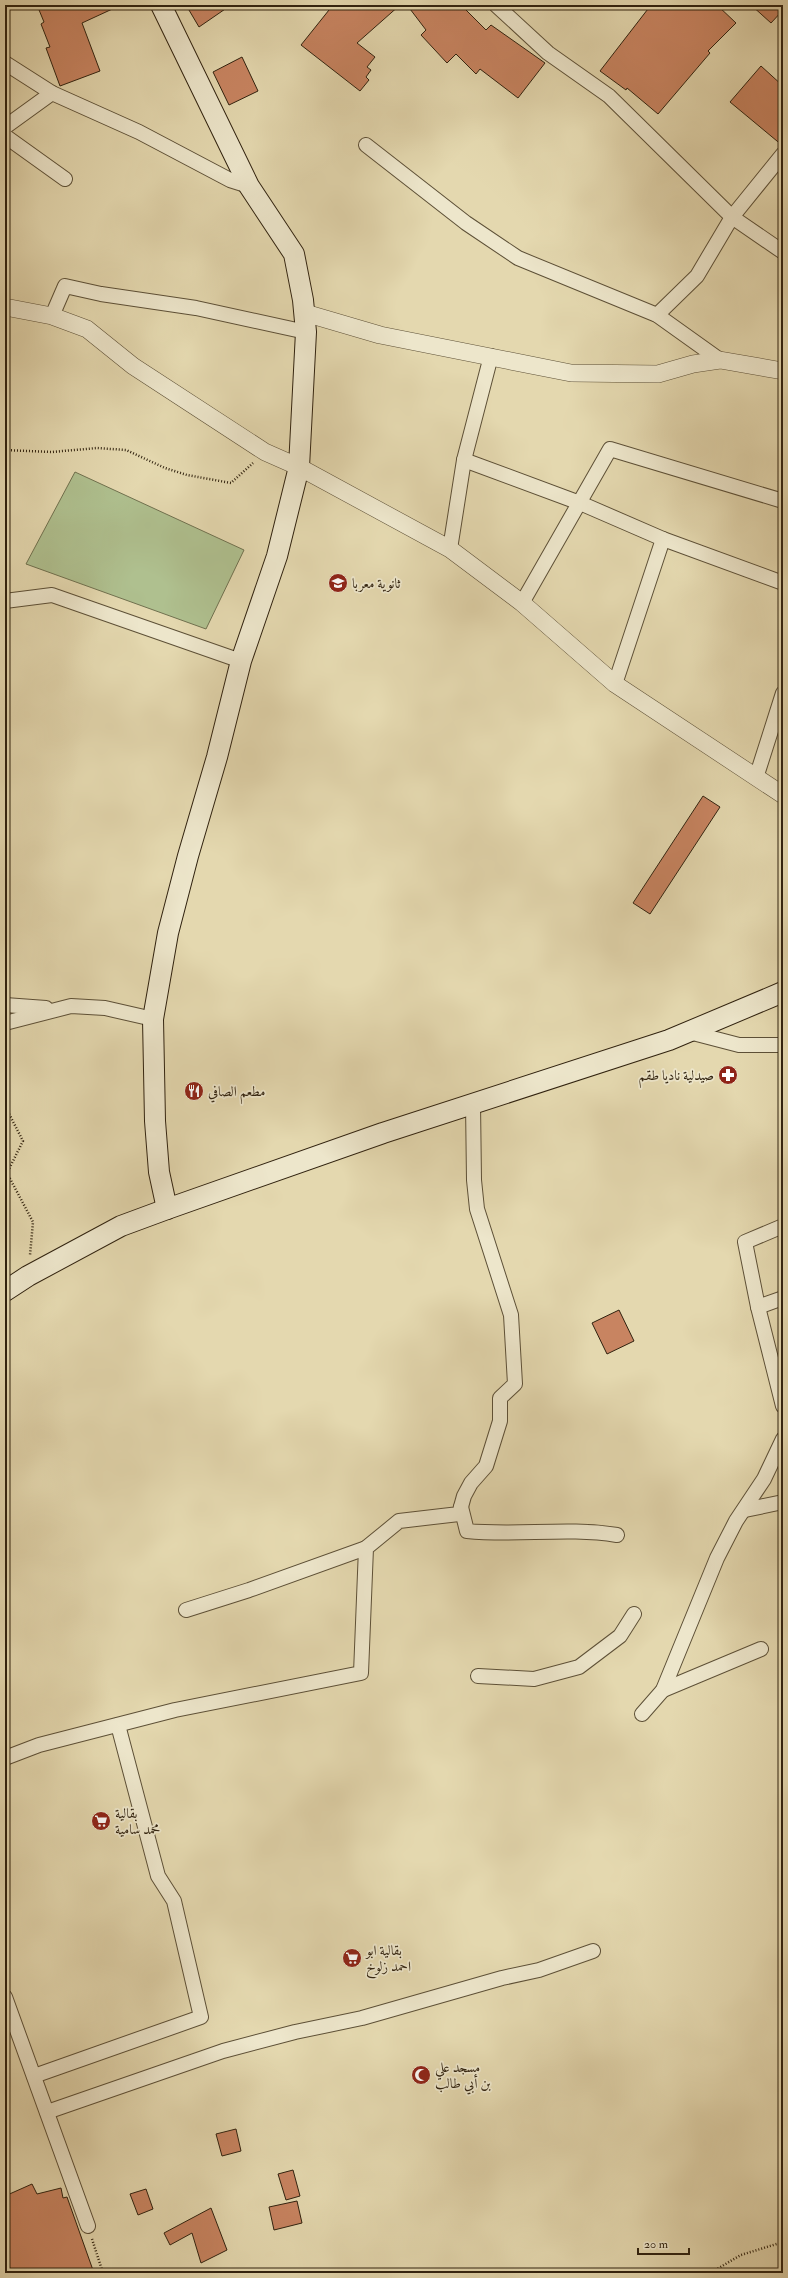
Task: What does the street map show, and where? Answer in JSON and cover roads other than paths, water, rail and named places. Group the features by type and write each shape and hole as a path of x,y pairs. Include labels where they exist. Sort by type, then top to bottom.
{"main road":[{"path":"161,5 249,186 294,254 306,323 299,466 277,556 241,661 217,757 188,856 168,933 153,1019 155,1121 159,1172 167,1208"},
{"path":"5,1291 28,1276 121,1226 167,1208 274,1170 688,1032 783,992"}],"street":[{"path":"496,5 548,53 609,96 732,217 783,252"},
{"path":"5,63 52,93 138,132 230,180 249,186"},
{"path":"5,127 52,93"},
{"path":"5,136 65,179"},
{"path":"366,145 466,223 518,258 657,315 720,360"},
{"path":"657,315 697,276 732,217 783,154"},
{"path":"52,316 65,286 101,294 380,335 571,373 658,374 693,364 720,360 783,371"},
{"path":"5,307 52,316 87,329 133,366 265,452 299,466 450,549 522,603 615,684 783,795"},
{"path":"450,549 464,460 491,356"},
{"path":"522,603 610,449 783,501"},
{"path":"464,460 580,503 663,539 783,583"},
{"path":"615,684 663,539"},
{"path":"5,601 52,595 241,661"},
{"path":"756,778 783,693"},
{"path":"5,1005 59,1009"},
{"path":"5,1023 71,1006 105,1008 153,1019"},
{"path":"688,1032 738,1045 783,1045"},
{"path":"186,1610 249,1590 366,1548 399,1521 459,1514 471,1483 486,1466 500,1422 500,1398 515,1384 511,1315 477,1209 474,1180 473,1104"},
{"path":"783,1226 745,1242 758,1307 783,1406"},
{"path":"758,1307 783,1298"},
{"path":"642,1714 663,1690 717,1558 736,1521 745,1510 764,1479 783,1439"},
{"path":"745,1510 783,1502"},
{"path":"461,1507 467,1531 494,1533 556,1531 617,1534"},
{"path":"5,1758 39,1746 175,1710 361,1672 366,1548"},
{"path":"478,1676 534,1679 579,1667 620,1636 634,1614"},
{"path":"663,1690 761,1649"},
{"path":"34,2076 201,2017 174,1901 158,1876 118,1725"},
{"path":"47,2112 223,2051 295,2032 362,2018 502,1978 539,1970 593,1951"},
{"path":"5,1997 88,2226"}],"place":[{"name":"ثانوية معربا","path":"338,583"},
{"name":"صيدلية ناديا طقم","path":"728,1075"},
{"name":"مطعم الصافي","path":"194,1091"},
{"name":"بقالية محمد سامية","path":"101,1821"},
{"name":"بقالية ابو احمد زلوخ","path":"352,1958"},
{"name":"مسجد علي بن أبي طالب","path":"421,2075"}]}
